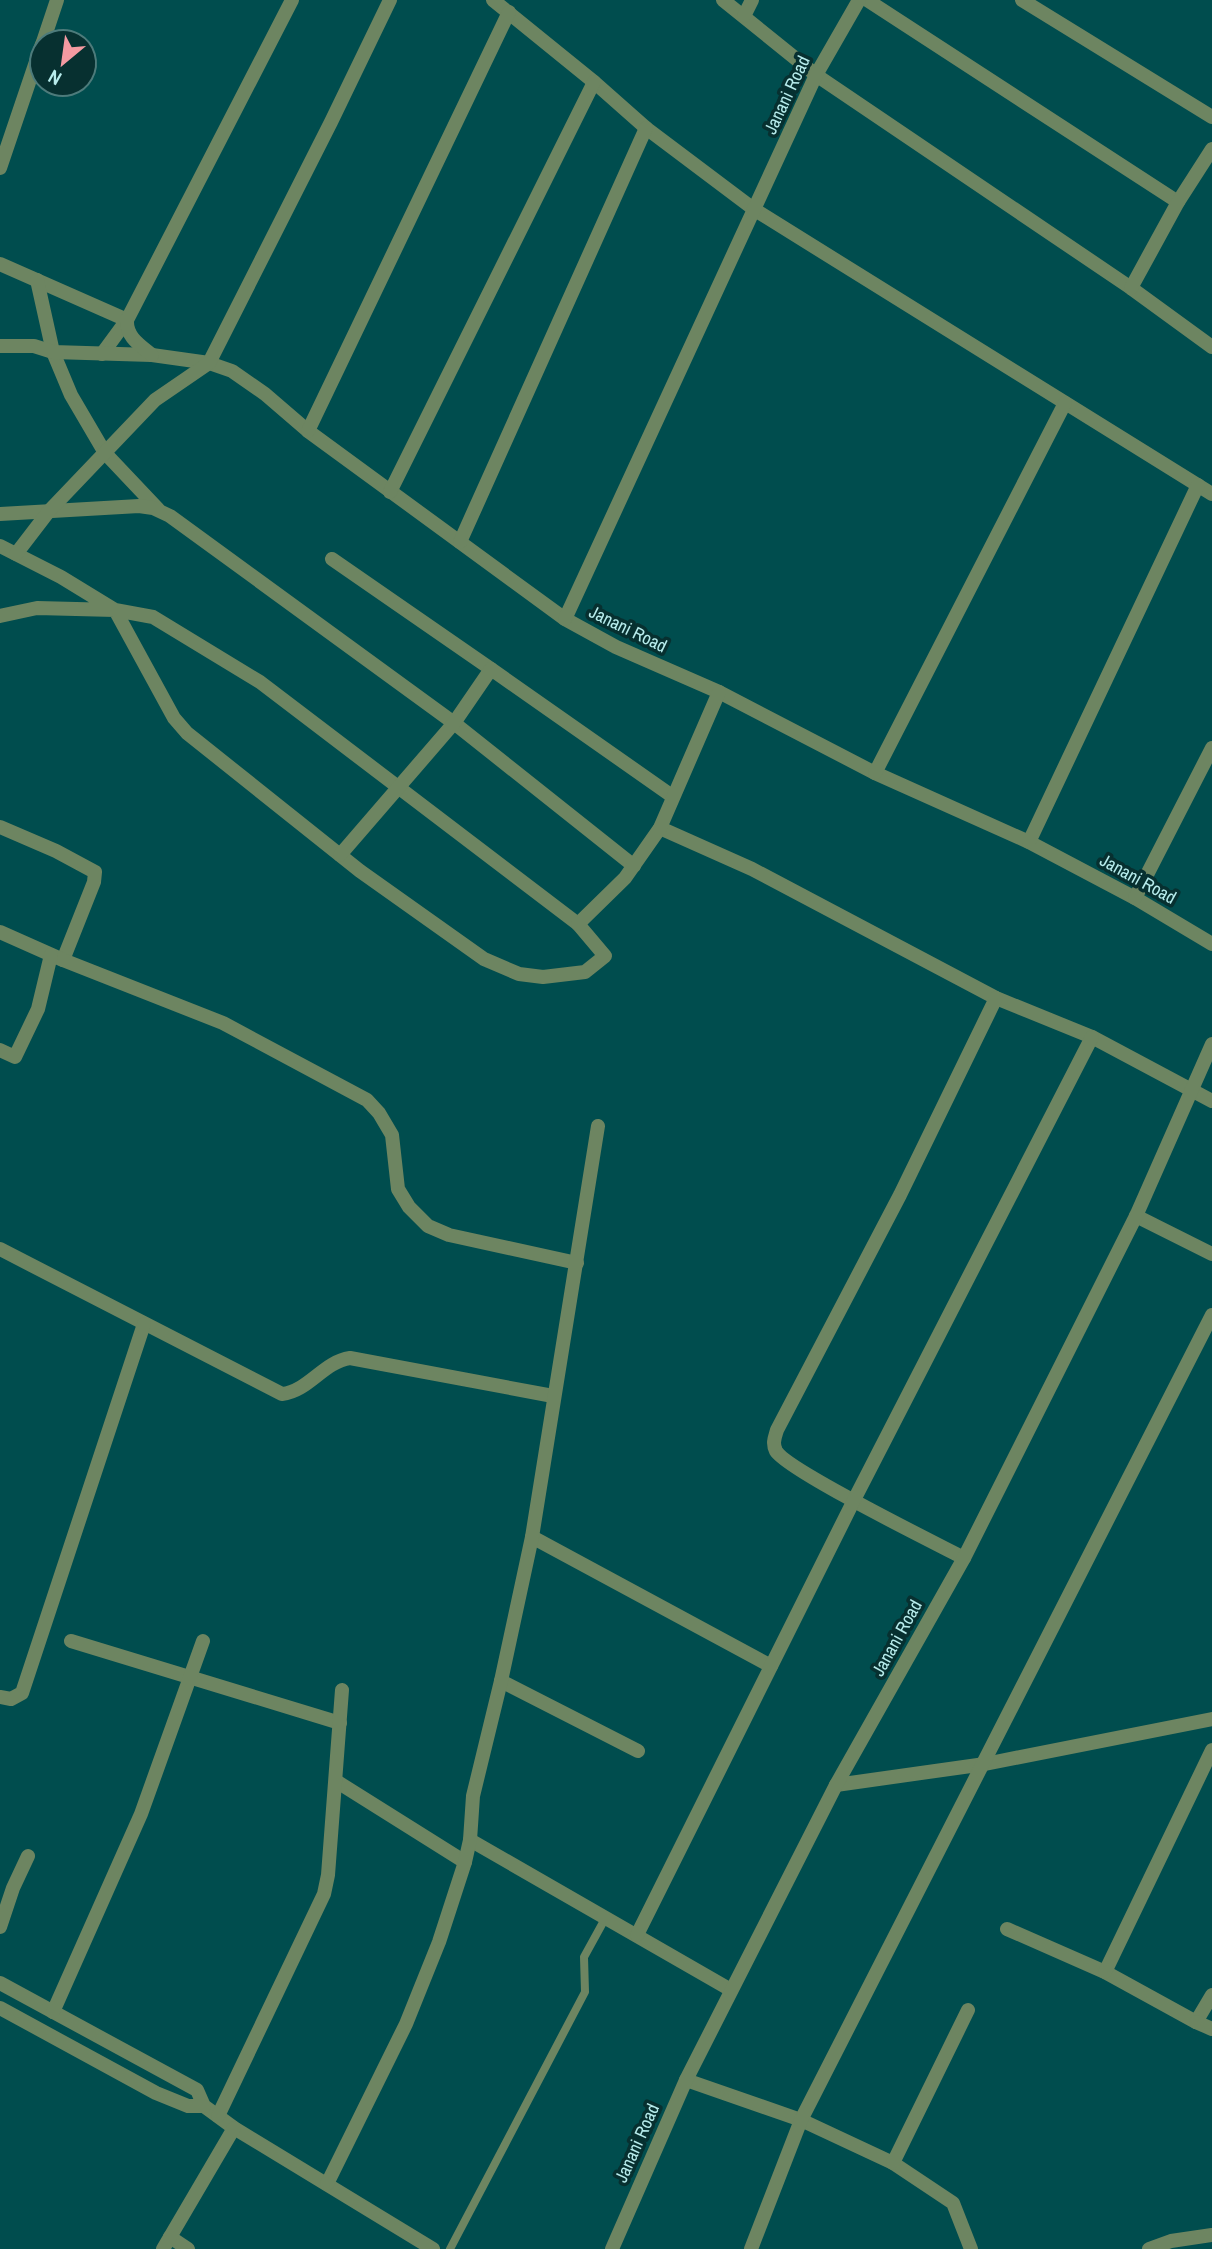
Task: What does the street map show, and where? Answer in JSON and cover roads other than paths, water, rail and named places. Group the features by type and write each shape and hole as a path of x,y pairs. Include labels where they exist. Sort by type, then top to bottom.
{"street":[{"path":"47,28 57,0"},
{"path":"102,354 127,320 292,0"},
{"path":"16,554 48,511 155,400 209,363 390,0"},
{"path":"493,0 646,128 755,210 1212,494"},
{"path":"723,0 816,75 1210,342"},
{"path":"744,16 752,0"},
{"name":"Janani Road","path":"859,0 816,75 565,619 616,647 719,692 875,773 1029,842 1135,898 1212,944"},
{"path":"867,0 1178,201"},
{"path":"1022,0 1212,117"},
{"path":"308,431 509,12"},
{"path":"390,492 594,82"},
{"path":"0,168 28,85"},
{"path":"460,542 646,128"},
{"path":"1131,288 1178,201 1212,149"},
{"path":"0,264 127,320"},
{"path":"37,280 53,352 71,395 105,453 159,511"},
{"path":"127,320 131,336 152,355"},
{"path":"0,346 34,346 53,352 152,355 209,363 232,371 265,394 308,431 565,619"},
{"path":"875,773 1065,403"},
{"path":"1029,842 1198,485"},
{"path":"0,514 139,506 170,516 454,723 634,866"},
{"path":"0,546 61,577 115,610 173,718 187,733 340,855 484,959 519,974 543,977 585,972 605,956 578,925 260,682 153,617 115,610 37,608 0,616"},
{"path":"332,559 672,796"},
{"path":"340,855 454,723 491,669"},
{"path":"578,925 634,866 660,828 719,692"},
{"path":"1135,898 1212,748"},
{"path":"0,827 56,851 95,872 94,882 57,957 15,1057 0,1050"},
{"path":"660,828 752,869 996,998 1092,1037 1212,1101"},
{"path":"0,932 223,1023 367,1100 379,1113 391,1135 398,1189 409,1207 428,1226 449,1235 577,1263"},
{"path":"964,1559 788,1462 776,1451 774,1440 900,1195 996,998"},
{"path":"637,1935 854,1500 1092,1037"},
{"name":"Janani Road","path":"612,2249 686,2080 836,1785 964,1559 1136,1216 1212,1044"},
{"path":"327,2184 407,2024 439,1942 465,1862 470,1840 473,1796 501,1681 531,1537 598,1126"},
{"path":"1136,1216 1212,1254"},
{"path":"0,1249 282,1394 299,1388 330,1364 350,1358 553,1396"},
{"path":"751,2249 801,2120 1212,1315"},
{"path":"0,1697 11,1699 22,1693 144,1324"},
{"path":"531,1537 771,1667"},
{"path":"53,2012 141,1814 203,1641"},
{"path":"71,1642 340,1723"},
{"path":"501,1681 638,1751"},
{"path":"218,2116 324,1894 328,1875 342,1690"},
{"path":"836,1785 985,1764 1212,1719"},
{"path":"1105,1972 1212,1750"},
{"path":"336,1781 465,1862"},
{"path":"470,1840 732,1990"},
{"path":"0,1927 13,1888 29,1856"},
{"path":"1007,1929 1105,1972 1212,2029"},
{"path":"0,1983 197,2090 204,2106 234,2128 433,2249"},
{"path":"1196,2022 1212,1995"},
{"path":"0,2008 156,2093 188,2106 204,2106"},
{"path":"893,2163 968,2010"},
{"path":"686,2080 801,2120 893,2163 953,2203 971,2249"},
{"path":"188,2249 166,2243 234,2128"},
{"path":"1149,2249 1171,2241 1212,2235"},
{"path":"1204,2249 1212,2235"}],"lane":[{"path":"450,2249 585,1992 584,1957 606,1917"}]}
